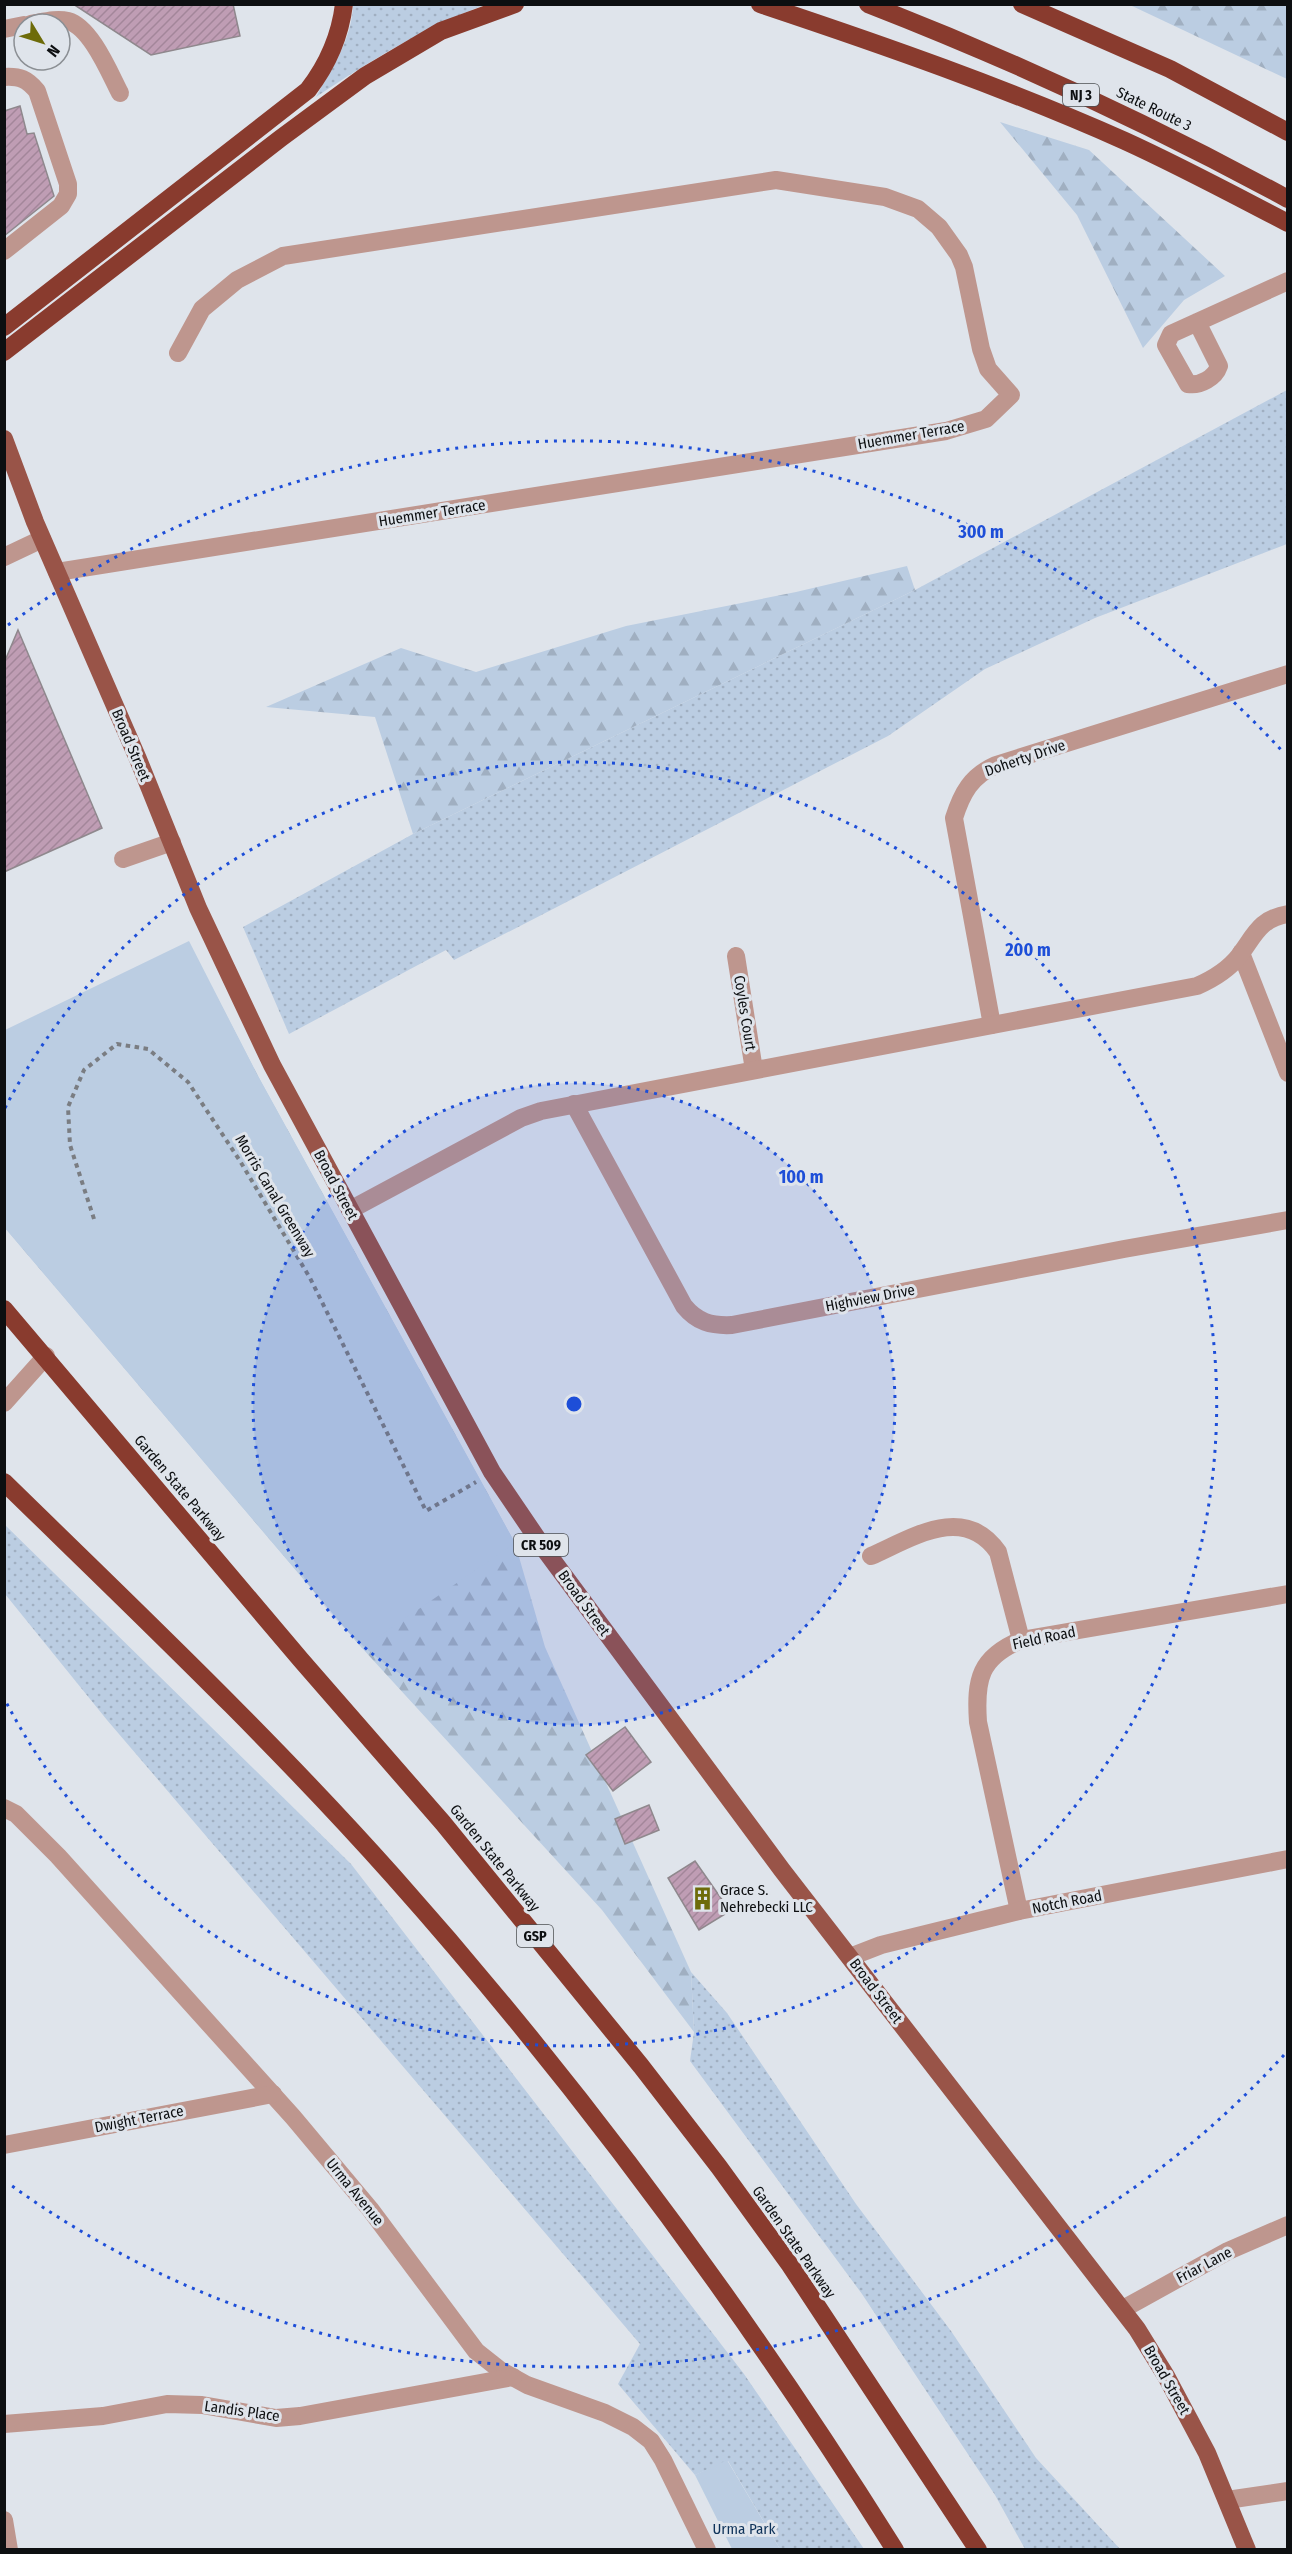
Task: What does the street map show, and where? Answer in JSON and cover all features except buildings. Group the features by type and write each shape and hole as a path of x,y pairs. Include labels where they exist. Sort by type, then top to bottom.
{"highway":[{"path":"12,322 308,90 327,61 341,29 344,4"},
{"path":"4,352 365,76 441,31 514,4"},
{"path":"760,4 944,68 1082,122 1128,142 1287,223"},
{"name":"State Route 3","path":"868,4 930,28 1100,103 1197,150 1287,199"},
{"path":"1022,4 1170,69 1287,132"},
{"name":"Garden State Parkway","path":"4,1309 443,1822 648,2076 790,2265 978,2550"},
{"path":"4,1482 255,1728 392,1875 478,1975 556,2070 723,2290 823,2435 895,2550"}],"main road":[{"name":"Broad Street","path":"4,438 42,539 198,908 272,1065 492,1472 545,1550 782,1870 1123,2309 1166,2376 1207,2453 1247,2550"}],"street":[{"path":"72,24 91,40 120,93"},
{"path":"4,77 19,76 29,81 37,91 68,184 68,194 61,206 4,251"},
{"name":"Huemmer Terrace","path":"57,572 946,431 986,418 1011,395 988,369 981,349 964,267 959,255 930,217 908,204 885,197 776,180 283,256 237,280 202,309 178,353"},
{"path":"1197,322 1219,366 1217,372 1199,384 1188,384 1167,345 1171,334 1197,322 1287,281"},
{"path":"4,557 42,539"},
{"name":"Doherty Drive","path":"992,1025 954,818 959,801 969,783 980,772 996,765 1287,674"},
{"path":"123,859 172,842"},
{"path":"350,1210 521,1118 541,1111 1197,986 1214,979 1241,953 1259,926 1287,914"},
{"path":"1241,953 1287,1073"},
{"name":"Coyles Court","path":"736,956 754,1070"},
{"name":"Highview Drive","path":"574,1104 684,1306 691,1314 709,1325 732,1325 1101,1253 1287,1220"},
{"path":"4,1403 46,1356"},
{"path":"871,1556 944,1527 967,1528 981,1534 998,1552 1021,1640"},
{"name":"Field Road","path":"1019,1911 978,1722 977,1701 980,1680 989,1661 1000,1649 1021,1640 1287,1594"},
{"name":"Urma Avenue","path":"4,1808 16,1814 58,1856 273,2094 370,2209 476,2351 527,2385 633,2427 651,2441 663,2460 707,2550"},
{"name":"Notch Road","path":"850,1957 881,1944 1019,1911 1287,1859"},
{"name":"Dwight Terrace","path":"4,2145 273,2094"},
{"name":"Friar Lane","path":"1123,2309 1228,2251 1287,2225"},
{"name":"Landis Place","path":"4,2424 103,2416 167,2404 202,2405 276,2418 513,2377"},
{"path":"1227,2500 1287,2491"},
{"path":"4,2520 9,2550"}],"path":[{"name":"Morris Canal Greenway","path":"94,1219 70,1145 68,1107 84,1070 117,1044 148,1049 188,1082 240,1161 310,1278 426,1510 492,1472"}],"green space":[{"path":"353,5 484,5 397,46 316,97 345,41 352,18"},
{"path":"1130,5 1287,5 1287,79"},
{"path":"1000,122 1089,150 1225,276 1184,300 1143,348 1077,215"},
{"path":"1287,390 1287,544 1095,618 985,669 888,736 454,960 446,950 289,1034 243,927 413,834 915,590"},
{"path":"907,566 915,590 413,834 375,717 266,707 401,648 476,672 626,626 796,592"},
{"path":"189,941 258,1076 515,1543 362,1648 5,1228 5,1030"},
{"path":"217,997 258,1076 515,1543 545,1647 691,1972 694,2032 602,1910 362,1648 5,1228 4,1131"},
{"path":"4,1524 351,1864 744,2374 864,2549 780,2549 728,2461 695,2475 618,2384 640,2344 107,1720 5,1594"},
{"path":"691,1972 727,2013 856,2204 951,2331 1036,2458 1120,2549 1025,2549 995,2495 862,2294 690,2061 694,2032"},
{"name":"Urma Park","path":"727,2460 780,2549 732,2549 695,2475"}],"place":[{"name":"Grace S. Nehrebecki LLC","path":"702,1899"}]}
